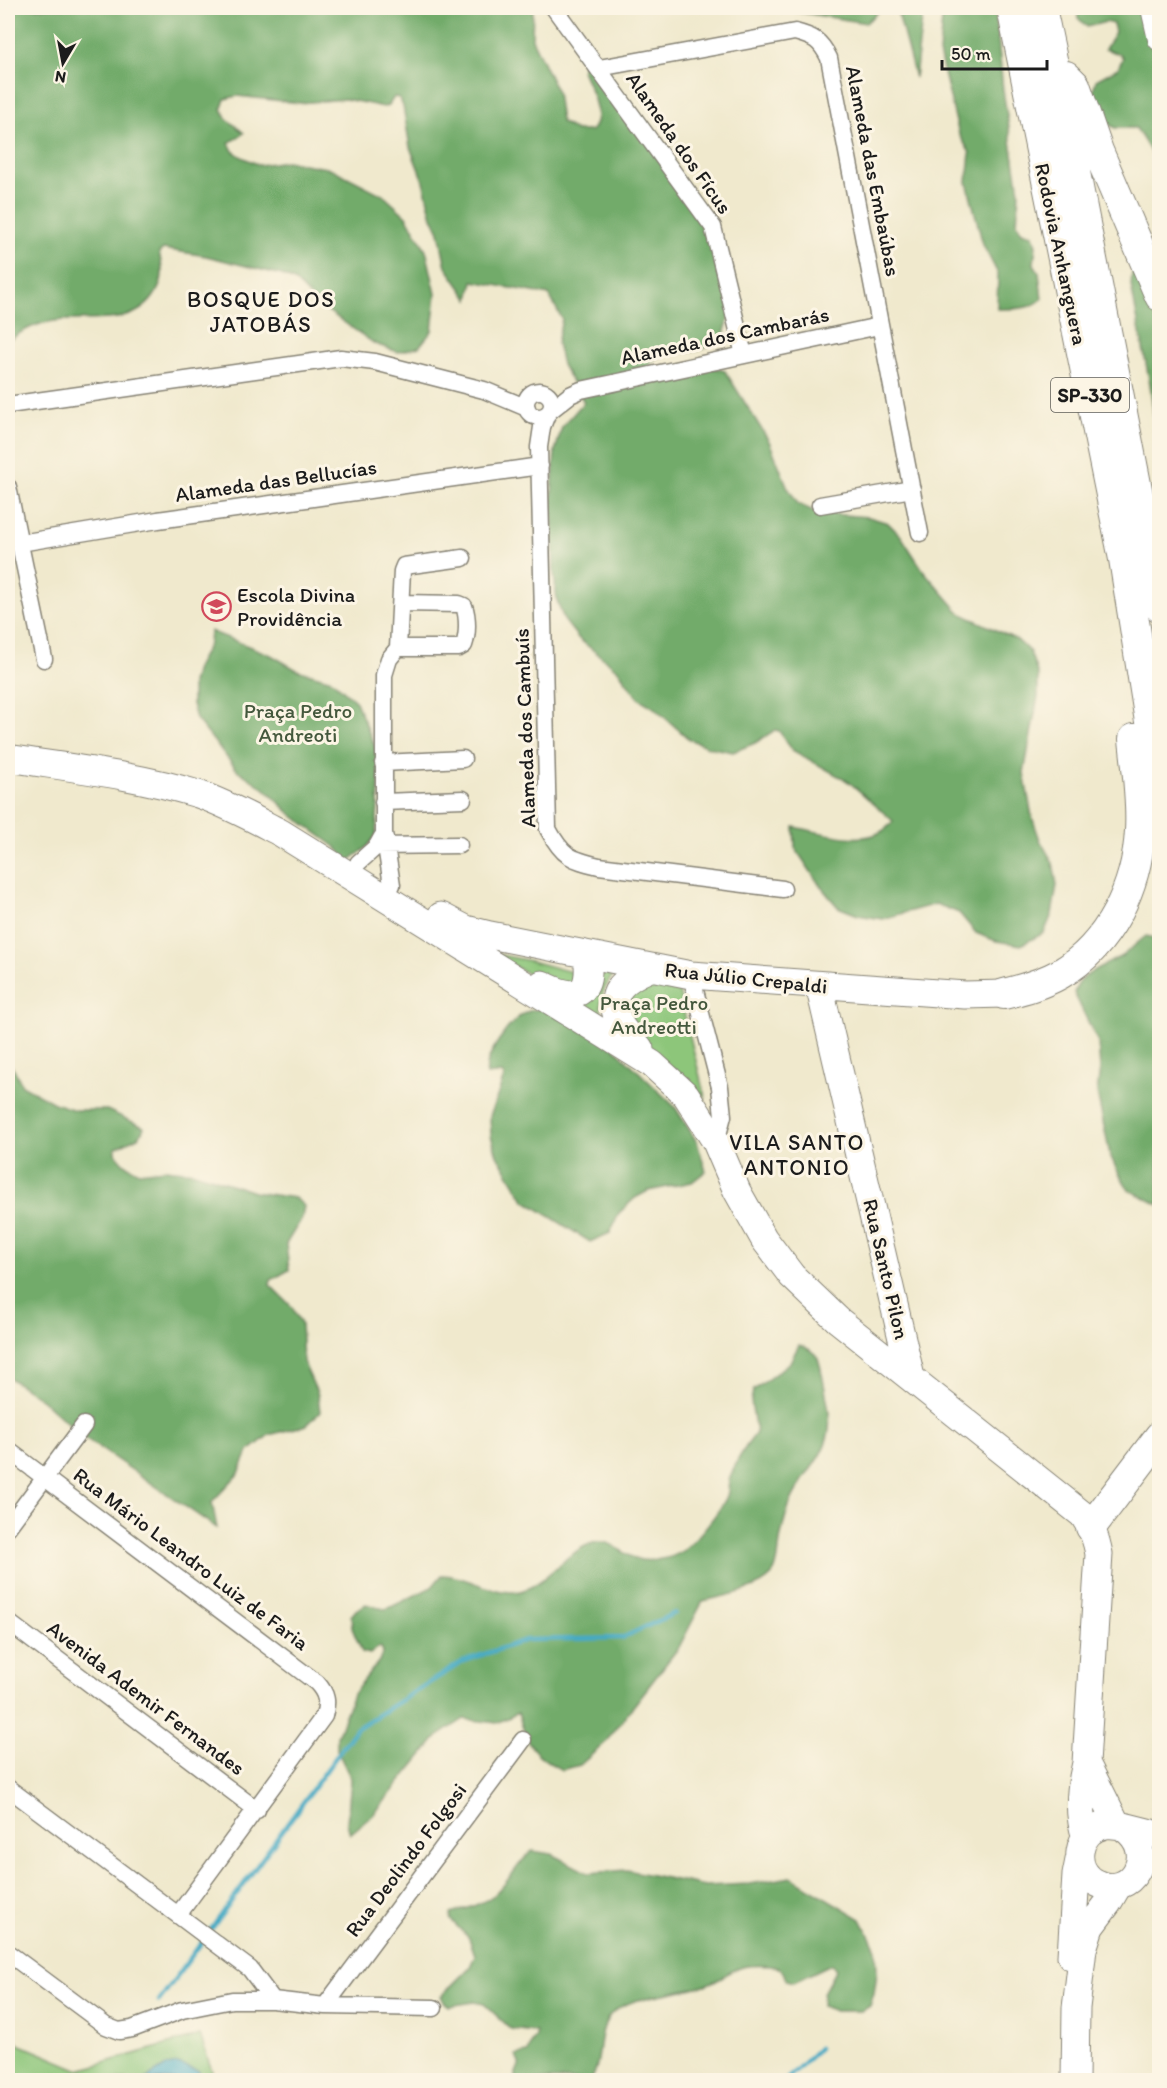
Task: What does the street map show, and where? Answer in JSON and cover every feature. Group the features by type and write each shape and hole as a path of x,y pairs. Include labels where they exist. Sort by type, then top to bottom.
{"highway":[{"name":"Rodovia Anhanguera","path":"1012,8 1124,559 1160,784"},
{"name":"Rodovia Anhanguera","path":"1041,8 1160,607"},
{"path":"1051,62 1075,85 1098,151 1160,296"},
{"path":"1004,994 1033,987 1061,973 1084,956 1118,913 1130,884 1137,855 1140,820 1124,559"},
{"path":"1090,1527 1160,1436"}],"main road":[{"name":"Rua Júlio Crepaldi","path":"8,740 154,765 206,780 257,801 294,822 377,847 392,885 441,916 466,928 490,935 691,975 965,995 1004,994"},
{"path":"8,758 151,782 199,795 239,812 281,833 652,1064"},
{"path":"465,947 508,965 557,992 571,994 581,991 588,984 590,977 587,955"},
{"path":"650,968 633,975 622,983 617,992 615,1004 619,1023 652,1064 686,1095 716,1142 737,1191 764,1239 792,1276 838,1320 1083,1515 1096,1537 1099,1554 1086,1763 1081,1782 1083,1870 1089,1878 1098,1884 1107,1886 1123,1883 1160,1869"},
{"name":"Rua Santo Pilon","path":"819,986 911,1377"},
{"path":"863,1340 880,1340 886,1335 897,1317"},
{"path":"1076,2080 1076,2008 1083,1949 1090,1927 1123,1883 1135,1874 1140,1864 1141,1854 1139,1843 1133,1834 1120,1826 1086,1763"},
{"path":"1076,2008 1069,1982 1076,1875 1082,1849 1100,1827 1120,1826 1160,1835"}],"street":[{"name":"Alameda dos Fícus","path":"554,8 713,227 744,355"},
{"path":"1153,8 1160,39"},
{"name":"Alameda das Embaúbas","path":"599,68 795,32 810,36 822,45 829,58 920,533"},
{"name":"Alameda dos Cambarás","path":"8,405 341,358 375,362 484,390 538,411 581,390 879,326"},
{"name":"Alameda dos Cambarás","path":"484,390 540,392 569,388 581,390"},
{"path":"538,411 552,400 540,392"},
{"name":"Alameda dos Cambuís","path":"540,392 527,398 538,411 548,829 558,847 574,860 599,866 783,889"},
{"name":"Alameda das Bellucías","path":"20,543 158,520 540,466"},
{"path":"8,487 44,659"},
{"path":"820,505 912,489"},
{"path":"459,845 377,847 383,802 384,675 389,659 398,648 402,571 404,566 463,558"},
{"path":"398,648 459,648 464,645 466,639 464,606 401,603"},
{"path":"383,763 463,759"},
{"path":"383,802 463,799"},
{"path":"691,975 720,1087 723,1116 716,1142"},
{"path":"8,1527 84,1425"},
{"name":"Rua Mário Leandro Luiz de Faria","path":"8,1450 317,1683 326,1693 328,1704 324,1716 257,1810"},
{"name":"Avenida Ademir Fernandes","path":"8,1623 257,1810"},
{"name":"Rua Deolindo Folgosi","path":"325,2007 523,1740"},
{"path":"8,1788 250,1969 273,2000"},
{"path":"178,1915 257,1810"},
{"path":"8,1953 106,2026 120,2031 132,2029 182,2010 232,2000 273,2000 325,2007 434,2008"}],"green space":[{"path":"8,8 533,8 532,39 557,92 561,122 576,131 591,131 595,125 596,109 582,70 582,66 586,66 646,131 707,223 732,309 723,337 702,349 661,355 654,359 647,373 711,367 725,371 769,441 788,488 798,504 818,513 869,517 888,523 901,536 923,570 960,613 1017,640 1030,652 1038,675 1038,696 1024,773 1032,817 1040,840 1053,863 1057,885 1052,914 1044,933 1021,945 996,941 976,933 959,913 936,904 882,919 858,915 838,907 821,887 795,848 794,827 833,835 860,837 884,830 893,821 849,782 792,750 779,731 775,730 755,743 733,752 708,747 689,739 653,707 638,698 618,670 579,639 564,620 557,600 554,573 552,494 555,451 562,427 584,402 562,365 557,343 562,319 549,295 473,281 469,300 446,267 439,232 410,147 403,106 399,98 394,97 389,105 384,107 345,99 300,103 237,96 225,99 222,108 226,118 244,133 229,143 233,151 242,157 259,165 287,161 332,169 383,195 406,216 426,250 436,294 432,331 419,347 398,352 375,344 318,304 296,282 282,275 206,256 163,249 159,253 162,274 159,288 147,305 136,312 110,319 48,322 30,328 8,341"},
{"path":"789,8 882,8 866,23 797,12"},
{"path":"895,8 921,8 922,19 915,78 899,17"},
{"path":"943,8 993,8 996,18 1003,90 1019,191 1017,224 1022,232 1033,235 1036,245 1034,264 1039,273 1042,299 1027,307 997,309 998,274 983,245 967,182 970,153 959,134 939,53"},
{"path":"1077,8 1150,8 1159,71 1159,175 1155,159 1136,128 1115,128 1108,124 1092,94 1096,80 1118,68 1123,58 1120,54 1105,49 1115,32 1113,24 1106,22 1087,27 1078,18"},
{"path":"1136,268 1159,290 1159,462 1150,384 1131,286 1132,274"},
{"name":"Praça Pedro Andreoti","path":"210,631 271,655 297,670 332,680 356,702 381,760 376,836 365,849 348,861 337,848 292,815 265,789 237,770 196,719 192,704 192,683 196,668 209,644"},
{"path":"1146,936 1160,939 1159,1205 1129,1190 1110,1155 1097,1093 1100,1069 1098,1042 1074,993 1082,980 1094,970 1123,955"},
{"name":"Praça Pedro Andreotti","path":"484,952 575,973 577,980 565,991"},
{"name":"Praça Pedro Andreotti","path":"592,971 613,975 604,989 601,1002 606,1031 566,1004"},
{"name":"Praça Pedro Andreotti","path":"650,985 678,988 705,1097 631,1033 621,1003 632,989"},
{"path":"546,1008 606,1040 675,1107 697,1142 706,1171 692,1182 648,1191 635,1198 619,1213 610,1233 590,1242 524,1200 497,1155 491,1136 490,1116 504,1077 502,1073 487,1075 493,1049 520,1016 529,1011"},
{"path":"8,1063 14,1069 22,1085 54,1103 75,1110 107,1110 144,1127 140,1136 115,1148 115,1153 123,1163 139,1172 165,1169 195,1172 254,1192 295,1198 304,1206 302,1218 286,1244 289,1270 271,1280 270,1285 292,1307 301,1324 303,1361 318,1395 320,1412 307,1425 269,1435 248,1452 239,1473 212,1502 217,1528 82,1436 41,1399 8,1377"},
{"path":"799,1345 815,1354 819,1362 828,1406 828,1437 818,1458 793,1496 785,1519 777,1564 771,1576 749,1589 703,1601 679,1647 605,1743 580,1765 562,1770 543,1759 528,1741 518,1713 497,1723 464,1719 437,1737 374,1814 350,1834 347,1823 351,1779 337,1750 337,1737 353,1694 379,1661 383,1651 380,1646 370,1654 362,1652 352,1628 351,1616 356,1610 366,1604 384,1609 389,1608 432,1587 442,1575 460,1578 504,1592 523,1590 543,1579 583,1547 593,1543 605,1542 634,1558 644,1560 664,1559 681,1552 700,1534 723,1504 734,1467 756,1433 751,1401 753,1391 790,1362"},
{"path":"532,1851 551,1854 588,1873 627,1870 705,1886 749,1884 791,1877 861,1919 876,1949 877,1973 870,2006 861,2011 836,2011 822,2006 823,1993 836,1969 831,1964 794,1982 786,1980 783,1972 778,1968 743,1967 710,1983 643,1999 618,2008 610,2015 603,2030 595,2073 591,2080 516,2080 520,2063 516,2055 528,2053 536,2032 511,2029 484,2004 474,2002 449,2006 441,1996 470,1967 475,1955 469,1938 451,1920 451,1914 490,1898"},
{"path":"200,2035 215,2080 8,2080 8,2036 21,2045 80,2070"}],"water":[{"path":"178,2064 199,2071 200,2080 144,2080 166,2066"}],"waterway":[{"path":"159,2001 357,1728 464,1661 526,1640 622,1638 675,1613"},
{"path":"786,2080 819,2048"}],"place":[{"name":"Escola Divina Providência","path":"216,607"}],"district":[{"name":"BOSQUE DOS JATOBÁS","path":"261,312"},
{"name":"VILA SANTO ANTONIO","path":"797,1154"}]}
